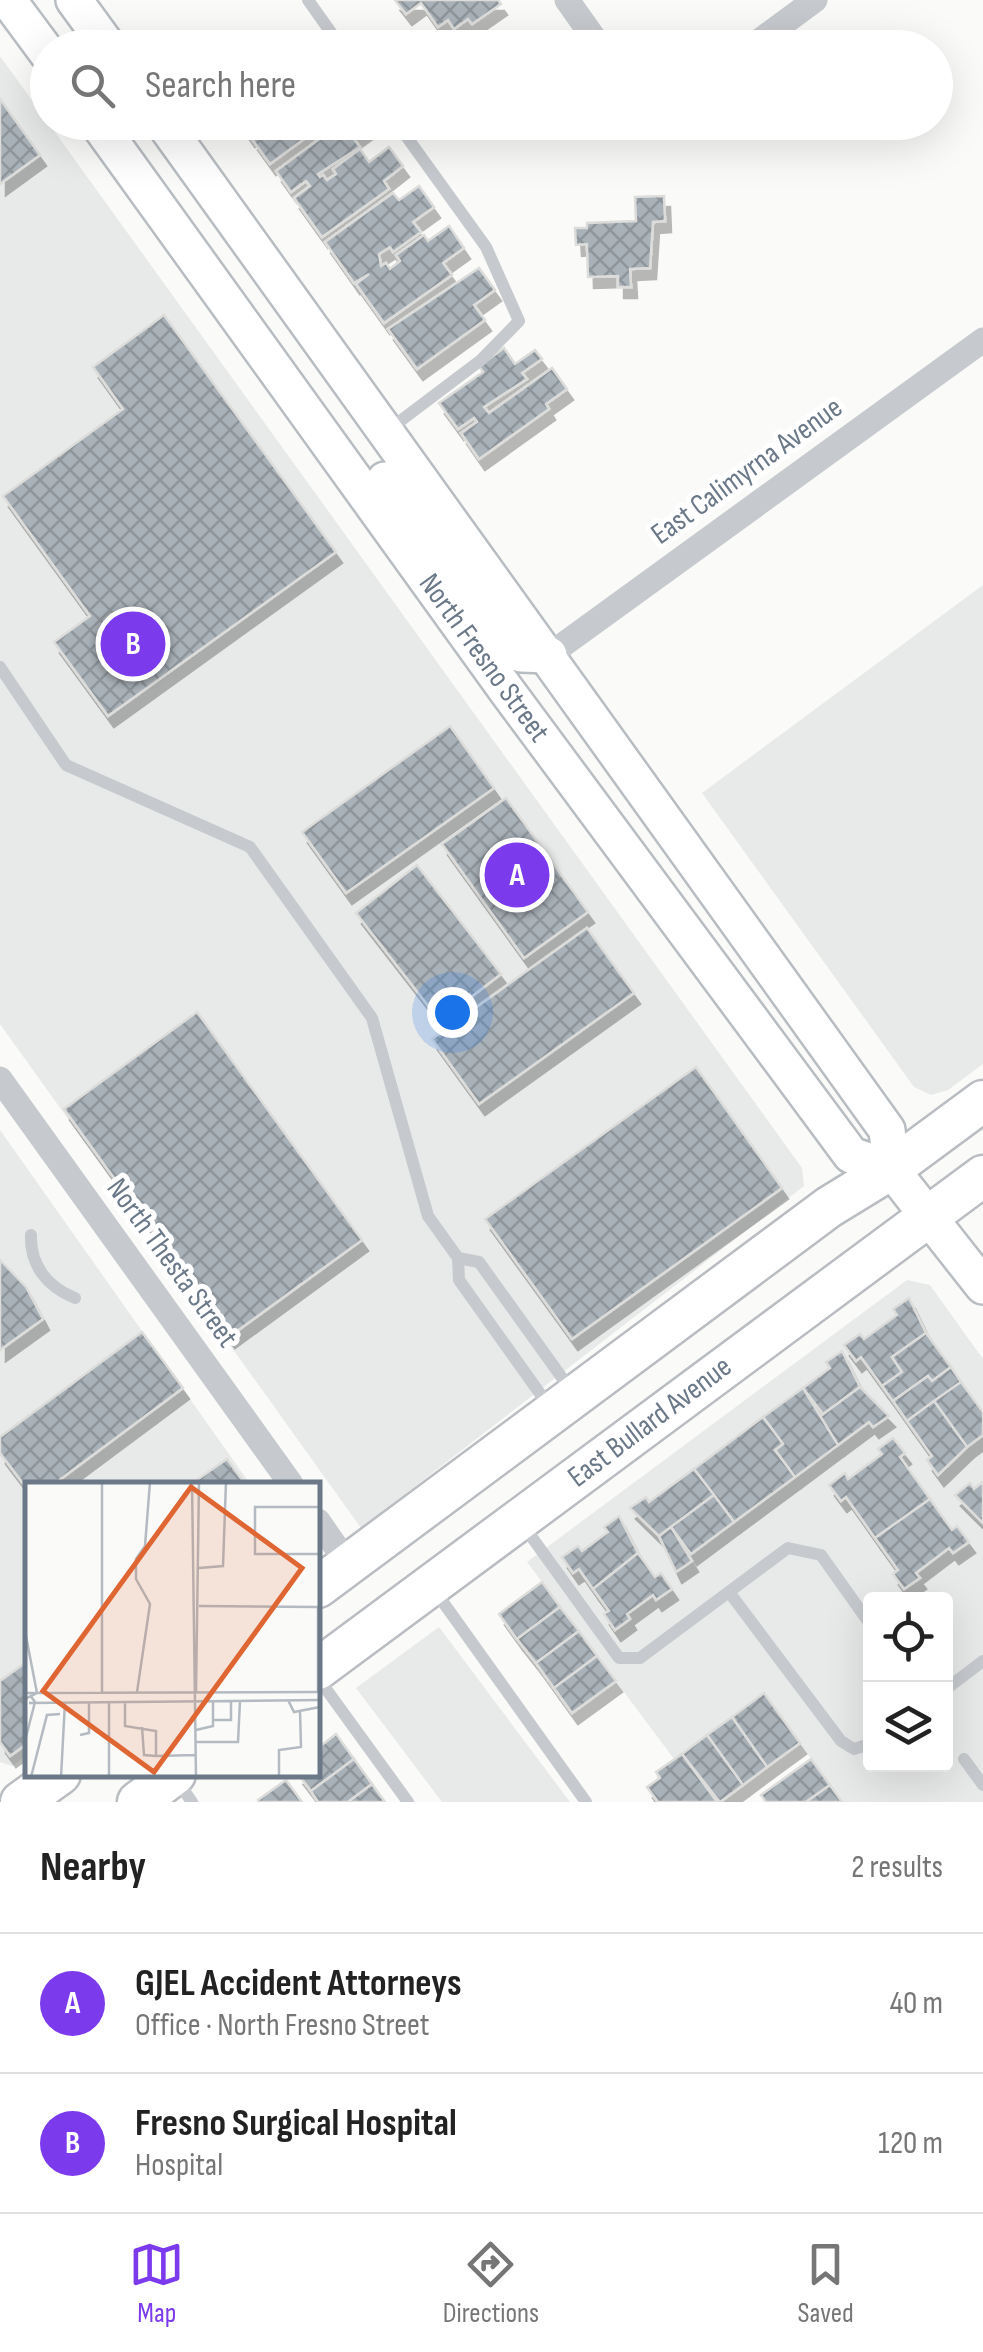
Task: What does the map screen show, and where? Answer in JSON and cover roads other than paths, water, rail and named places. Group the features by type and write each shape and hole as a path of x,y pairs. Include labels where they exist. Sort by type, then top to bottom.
{"main road":[{"path":"8,0 30,30"},
{"path":"74,0 96,30"},
{"name":"North Fresno Street","path":"110,140 851,1155 891,1169"},
{"name":"North Fresno Street","path":"176,140 887,1130 891,1169 983,1286"},
{"path":"328,440 345,439 364,452 521,654 549,655"},
{"path":"333,1575 829,1207 891,1169 983,1101"},
{"name":"East Bullard Avenue","path":"320,1668 983,1176"},
{"path":"21,1802 56,1777"},
{"path":"138,1802 172,1777"}],"street":[{"path":"567,0 588,30"},
{"path":"774,30 815,0"},
{"name":"East Calimyrna Avenue","path":"549,655 983,340"},
{"name":"North Thesta Street","path":"0,1079 290,1482"},
{"path":"320,1528 333,1575"}],"lane":[{"path":"308,0 329,30"},
{"path":"387,430 481,360 519,321 486,247 409,140"},
{"path":"0,667 66,765 250,847 372,1018 428,1216 458,1258 458,1280 564,1404"},
{"path":"31,1236 30,1256 55,1290 74,1298"},
{"path":"458,1258 478,1262 564,1404"},
{"path":"520,1519 619,1658 640,1658 788,1548 821,1556 863,1614"},
{"path":"431,1585 586,1802"},
{"path":"728,1592 841,1741 854,1748 863,1746"},
{"path":"953,1685 983,1661"},
{"path":"320,1681 408,1802"},
{"path":"964,1758 983,1785"},
{"path":"176,1777 192,1802"}],"place":[{"name":"Fresno Surgical Hospital","path":"133,644"},
{"name":"GJEL Accident Attorneys","path":"517,875"}]}
